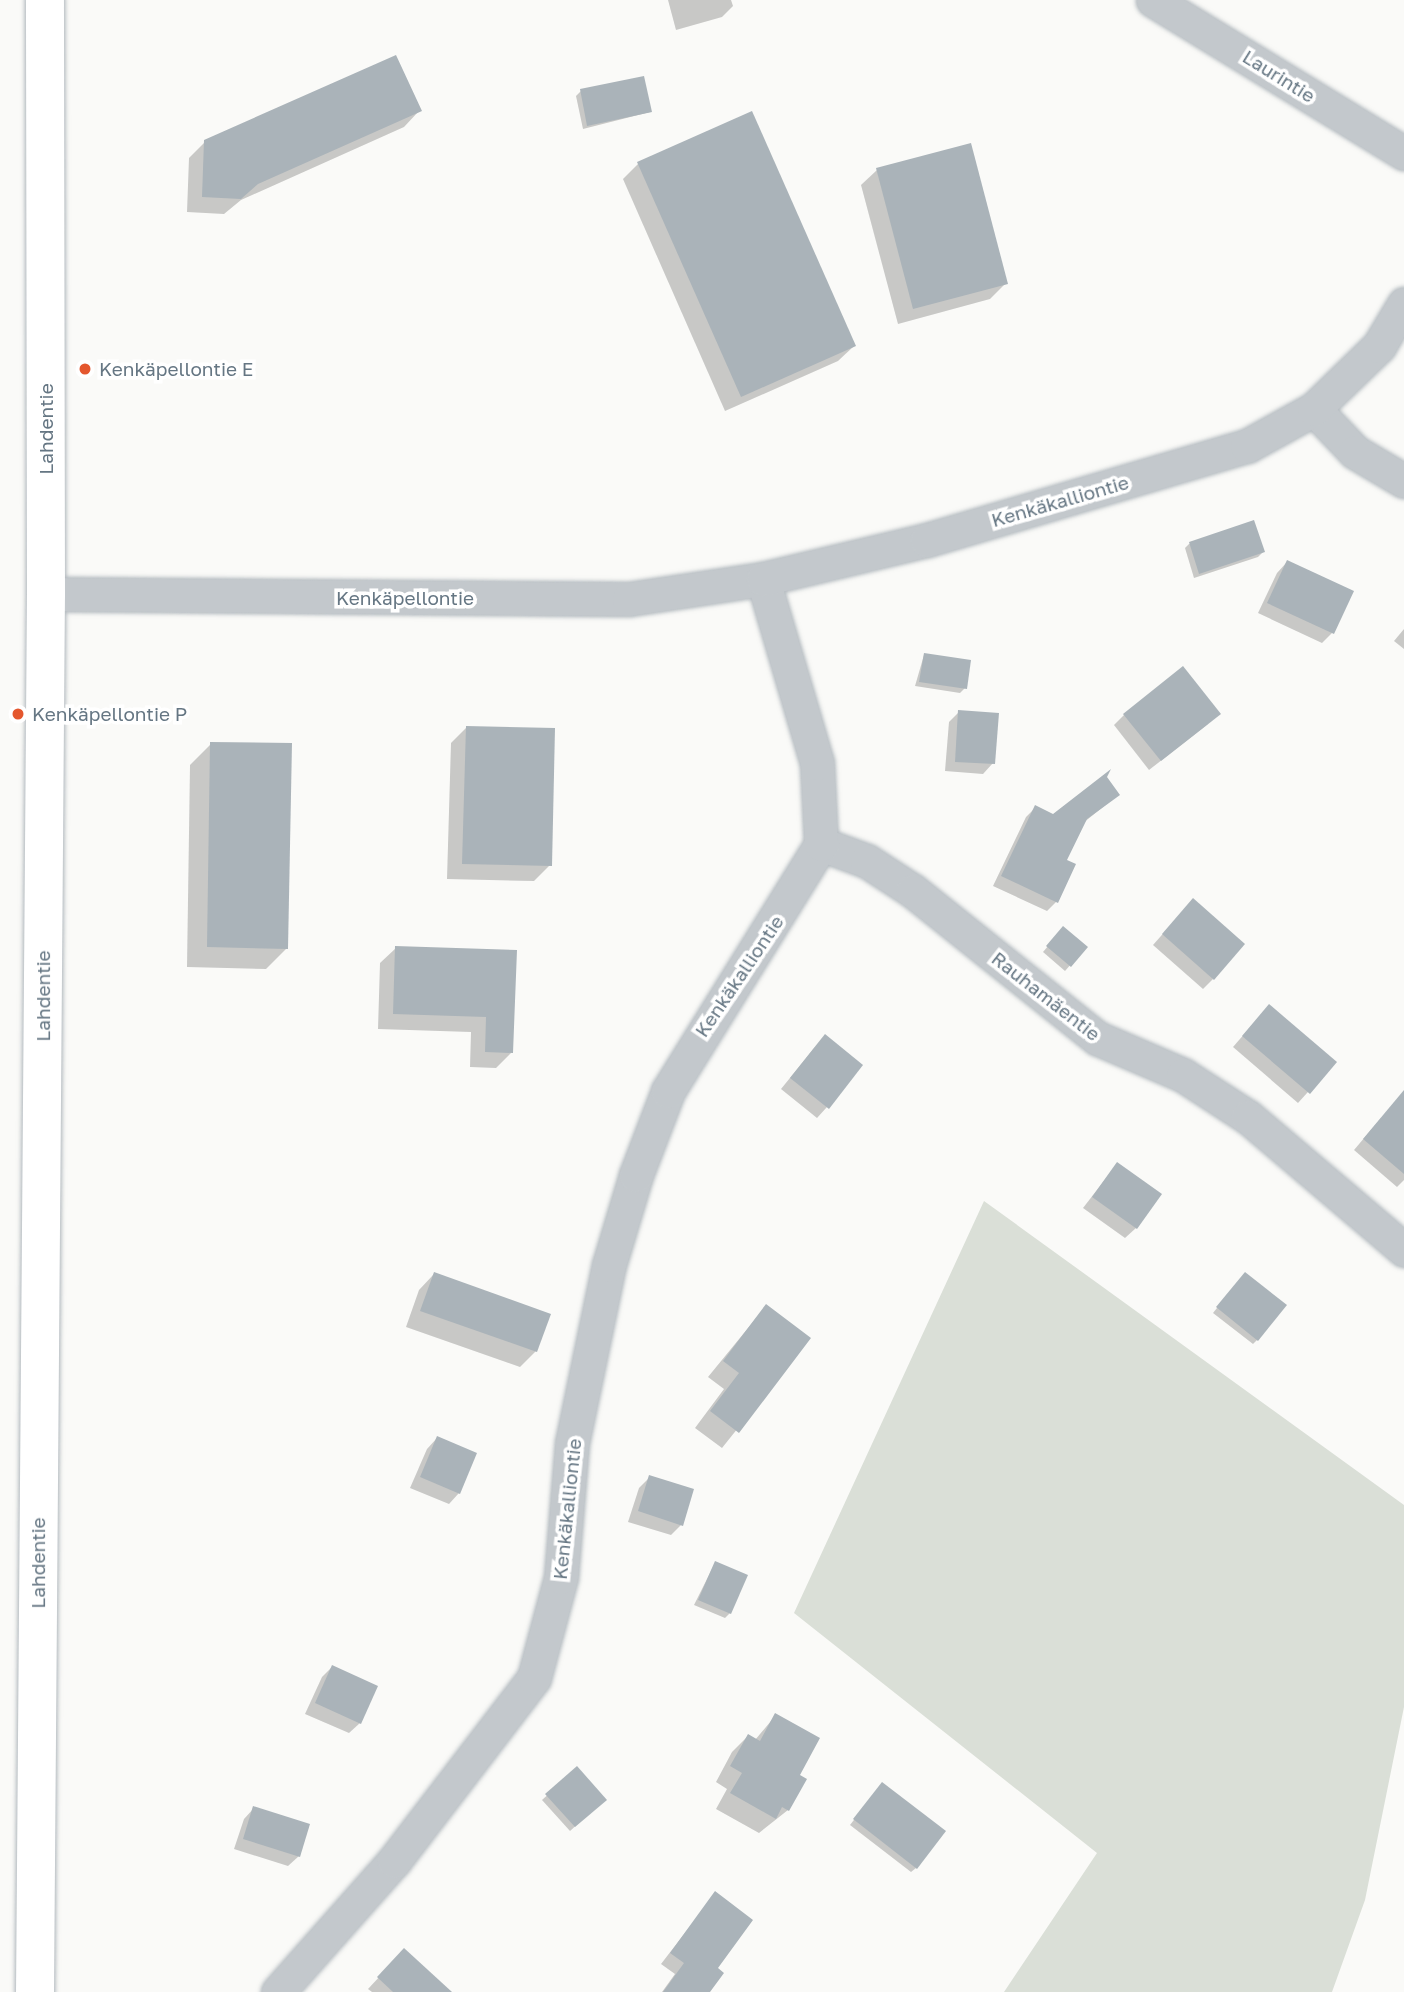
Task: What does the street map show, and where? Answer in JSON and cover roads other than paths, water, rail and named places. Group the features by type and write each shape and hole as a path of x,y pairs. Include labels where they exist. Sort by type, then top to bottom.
{"main road":[{"name":"Lahdentie","path":"35,1992 46,594 46,0"}],"street":[{"name":"Laurintie","path":"1153,0 1404,153"},
{"name":"Kenkäkalliontie","path":"764,579 926,540 1247,446 1314,409 1379,346 1404,304"},
{"path":"1314,409 1355,452 1404,481"},
{"name":"Kenkäpellontie","path":"46,594 629,599 764,579"},
{"path":"764,579 817,763 821,844"},
{"name":"Kenkäkalliontie","path":"278,1992 394,1861 534,1678 561,1577 572,1443 609,1265 636,1175 667,1091 821,844"},
{"name":"Rauhamäentie","path":"821,844 867,861 913,891 1097,1038 1183,1074 1248,1117 1404,1250"}],"place":[{"name":"Kenkäpellontie E","path":"85,369"},
{"name":"Kenkäpellontie P","path":"18,714"}]}
